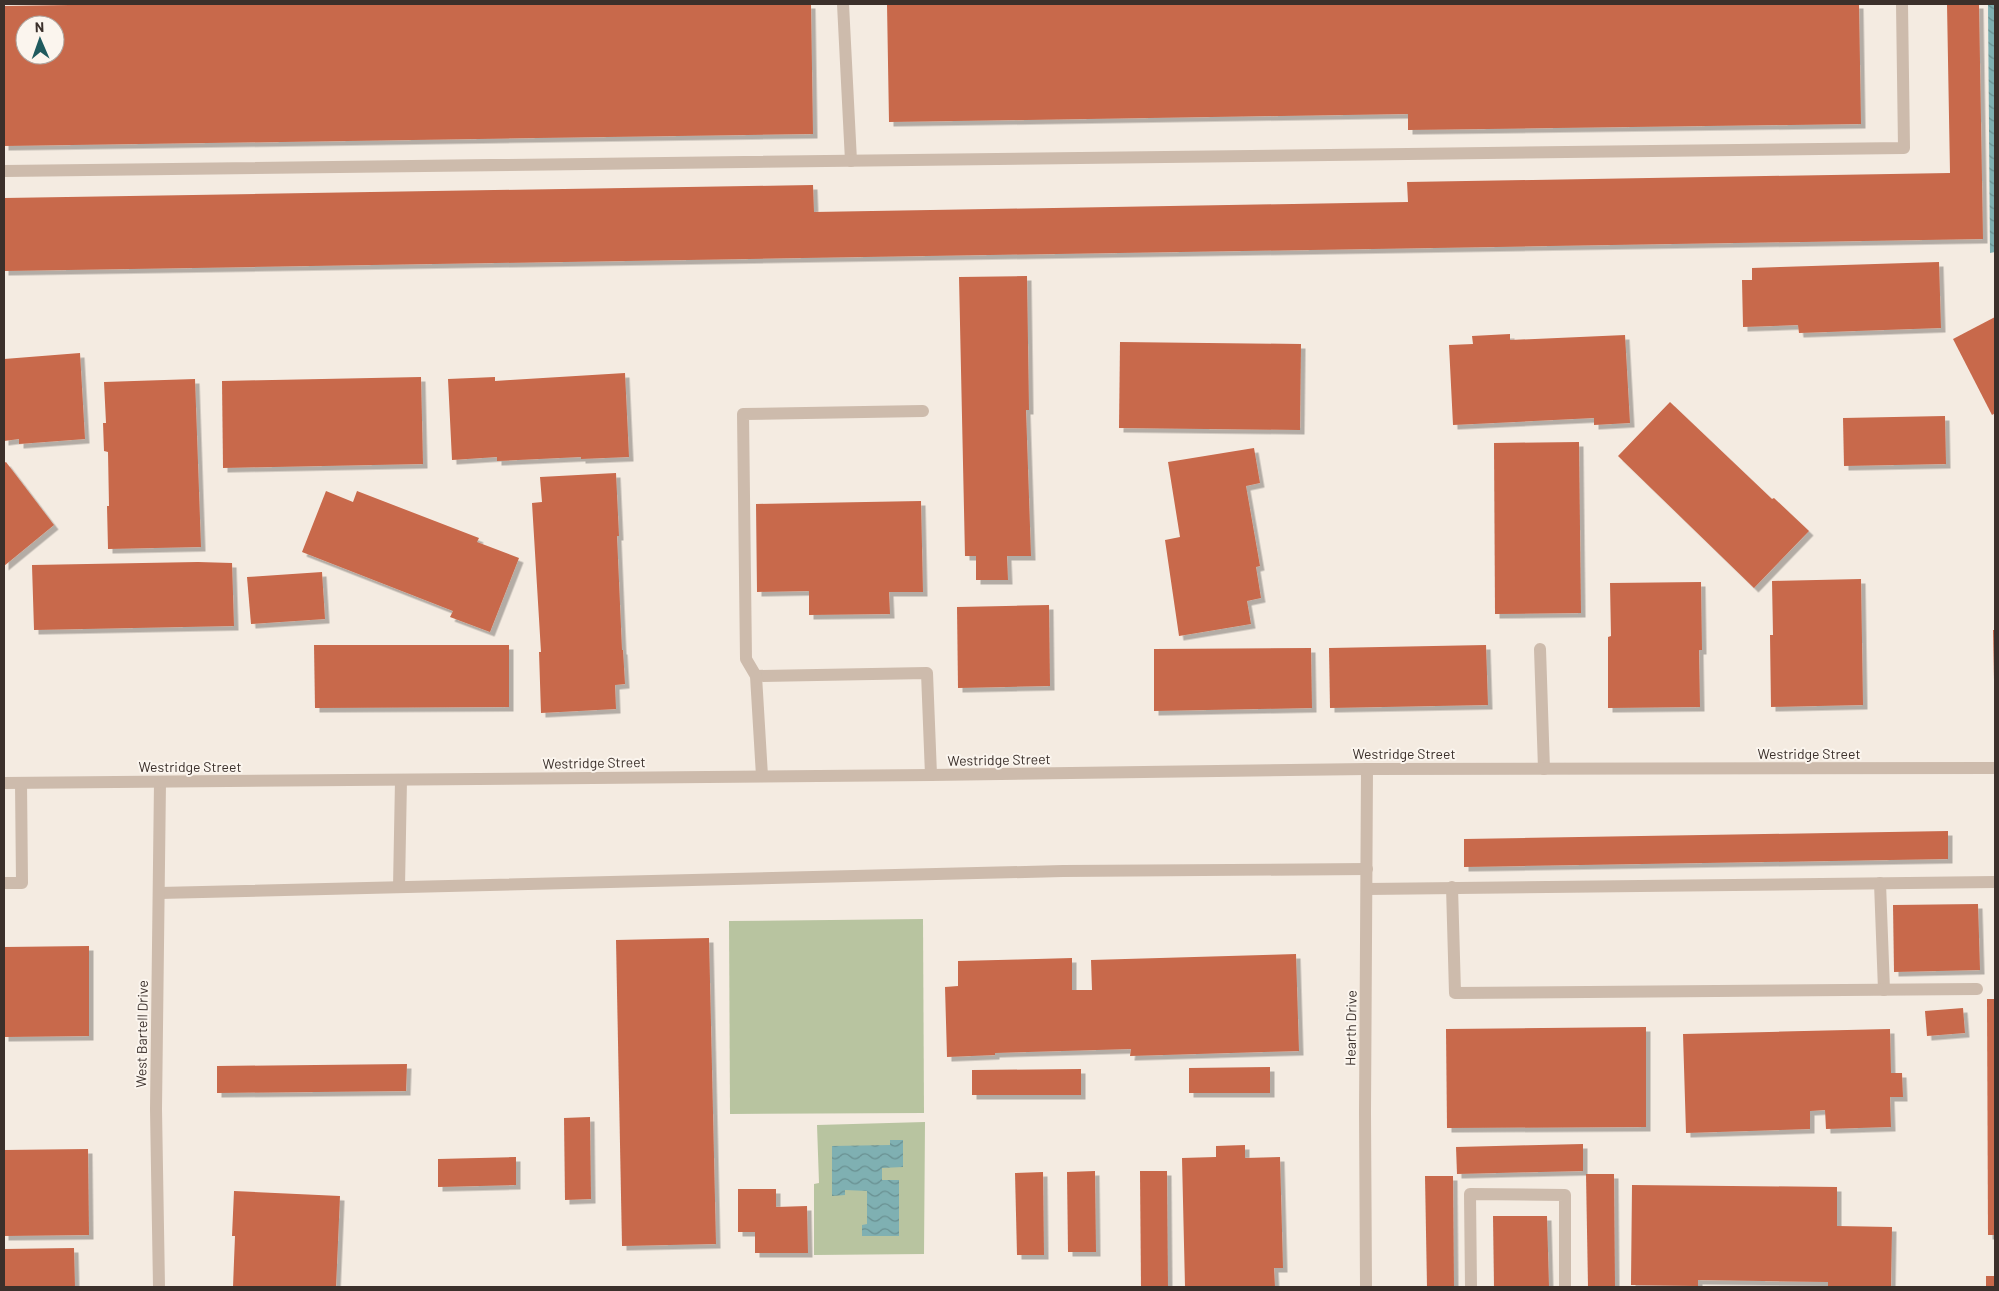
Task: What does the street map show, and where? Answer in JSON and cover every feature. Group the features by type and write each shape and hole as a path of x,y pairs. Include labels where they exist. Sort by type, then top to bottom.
{"street":[{"path":"843,4 850,161"},
{"path":"4,171 1904,148 1902,4"},
{"path":"762,776 756,676 746,659 743,414 923,411"},
{"path":"1540,649 1544,769"},
{"path":"756,676 928,673 931,775"},
{"name":"Westridge Street","path":"4,783 931,775 1367,769 1995,768"},
{"name":"Hearth Drive","path":"1366,1287 1367,769"},
{"path":"399,887 400,780"},
{"name":"West Bartell Drive","path":"159,1287 156,1109 160,782"},
{"path":"4,883 22,883 21,783"},
{"path":"159,893 1063,871 1367,869"},
{"path":"1367,889 1995,882"},
{"path":"1880,883 1884,990"},
{"path":"1452,888 1455,993 1977,989"},
{"path":"1471,1287 1470,1194 1565,1196 1565,1287"}],"green space":[{"path":"923,919 924,1113 730,1114 729,921"},
{"path":"925,1122 924,1254 814,1255 814,1184 819,1183 817,1125"}],"water":[{"path":"1988,4 1995,4 1995,252 1990,253"},
{"path":"890,1140 903,1140 903,1167 882,1168 882,1180 899,1180 899,1236 862,1236 862,1225 867,1224 867,1191 845,1190 845,1195 832,1196 832,1146 890,1145"}],"building":[{"path":"134,4 811,4 813,134 4,146 4,6"},
{"path":"887,4 1859,4 1861,124 1408,130 1408,114 889,122"},
{"path":"1947,4 1979,4 1983,239 4,271 4,198 813,185 814,212 1408,202 1407,182 1950,173"},
{"path":"1939,262 1941,328 1799,333 1798,325 1743,327 1742,280 1752,280 1752,268"},
{"path":"1027,276 1029,410 1026,410 1031,556 1007,556 1008,580 976,580 976,556 965,556 959,277"},
{"path":"1995,317 1995,413 1992,415 1953,339"},
{"path":"1510,334 1510,340 1625,335 1630,423 1594,425 1594,418 1453,425 1449,345 1473,344 1472,336"},
{"path":"1120,342 1301,344 1300,430 1119,428"},
{"path":"80,353 85,439 19,444 19,439 4,441 4,359"},
{"path":"625,373 629,457 497,461 497,457 452,460 448,379 495,377 495,381"},
{"path":"421,377 423,464 223,468 222,381"},
{"path":"195,379 201,547 108,549 108,452 104,451 103,423 106,423 104,382"},
{"path":"1670,402 1772,499 1774,498 1809,531 1754,588 1618,456"},
{"path":"1945,416 1946,464 1844,466 1843,418"},
{"path":"1579,442 1581,613 1495,614 1494,443"},
{"path":"1254,448 1260,483 1246,486 1260,566 1256,567 1261,598 1247,601 1251,624 1179,636 1165,540 1180,537 1168,462"},
{"path":"6,462 54,525 4,566 4,463"},
{"path":"616,473 619,536 617,536 625,684 615,685 616,709 541,713 539,652 541,652 532,503 542,502 540,477"},
{"path":"326,491 353,502 357,491 479,538 477,542 519,558 490,632 450,617 453,611 302,552"},
{"path":"921,501 923,592 889,592 890,614 809,615 809,591 757,592 756,504"},
{"path":"232,563 234,626 34,630 32,565"},
{"path":"322,572 325,619 251,624 247,577"},
{"path":"1861,579 1863,705 1771,707 1770,635 1773,635 1772,581"},
{"path":"1701,582 1702,650 1699,650 1700,707 1608,708 1608,637 1611,636 1610,583"},
{"path":"1049,605 1050,686 958,688 957,607"},
{"path":"1993,630 1995,630 1995,680 1994,680"},
{"path":"314,645 509,645 509,707 315,708"},
{"path":"1486,645 1488,705 1330,708 1329,648"},
{"path":"1311,648 1312,708 1154,711 1154,649"},
{"path":"1948,831 1948,859 1464,867 1464,839"},
{"path":"1978,904 1980,970 1894,972 1893,905"},
{"path":"709,938 716,1244 622,1246 616,940"},
{"path":"89,946 89,1036 4,1037 4,947"},
{"path":"1296,954 1299,1051 1130,1056 1131,1049 995,1053 995,1055 947,1057 945,987 958,986 958,961 1072,958 1072,990 1092,990 1091,960"},
{"path":"1987,999 1995,999 1995,1235 1988,1235"},
{"path":"1963,1008 1965,1033 1927,1036 1925,1011"},
{"path":"1646,1027 1646,1127 1447,1128 1446,1029"},
{"path":"1890,1029 1891,1073 1902,1073 1903,1097 1890,1097 1891,1127 1826,1129 1825,1110 1810,1111 1810,1129 1686,1133 1683,1034"},
{"path":"407,1064 406,1091 217,1093 217,1066"},
{"path":"1270,1067 1270,1093 1189,1093 1189,1068"},
{"path":"1081,1069 1081,1095 972,1095 972,1070"},
{"path":"590,1117 591,1199 565,1200 564,1118"},
{"path":"1583,1144 1583,1171 1457,1174 1456,1147"},
{"path":"1245,1145 1245,1158 1280,1157 1283,1268 1274,1268 1275,1287 1185,1287 1182,1158 1216,1157 1216,1146"},
{"path":"88,1149 89,1235 4,1236 4,1150"},
{"path":"516,1157 516,1185 438,1187 438,1159"},
{"path":"1095,1171 1096,1252 1068,1252 1067,1172"},
{"path":"1140,1171 1167,1171 1168,1287 1141,1287"},
{"path":"1043,1172 1044,1255 1017,1255 1015,1173"},
{"path":"1586,1174 1614,1174 1615,1287 1588,1287"},
{"path":"1425,1176 1453,1176 1454,1287 1427,1287"},
{"path":"1632,1185 1837,1187 1837,1226 1892,1227 1891,1287 1828,1287 1828,1282 1698,1280 1698,1286 1631,1285"},
{"path":"738,1189 776,1189 776,1207 807,1206 808,1253 755,1253 755,1232 738,1232"},
{"path":"234,1191 340,1196 336,1287 233,1287 235,1236 232,1236"},
{"path":"1493,1216 1547,1216 1549,1287 1494,1287"},
{"path":"74,1248 75,1287 4,1287 4,1249"},
{"path":"1986,1276 1995,1276 1995,1287 1986,1287"}]}
